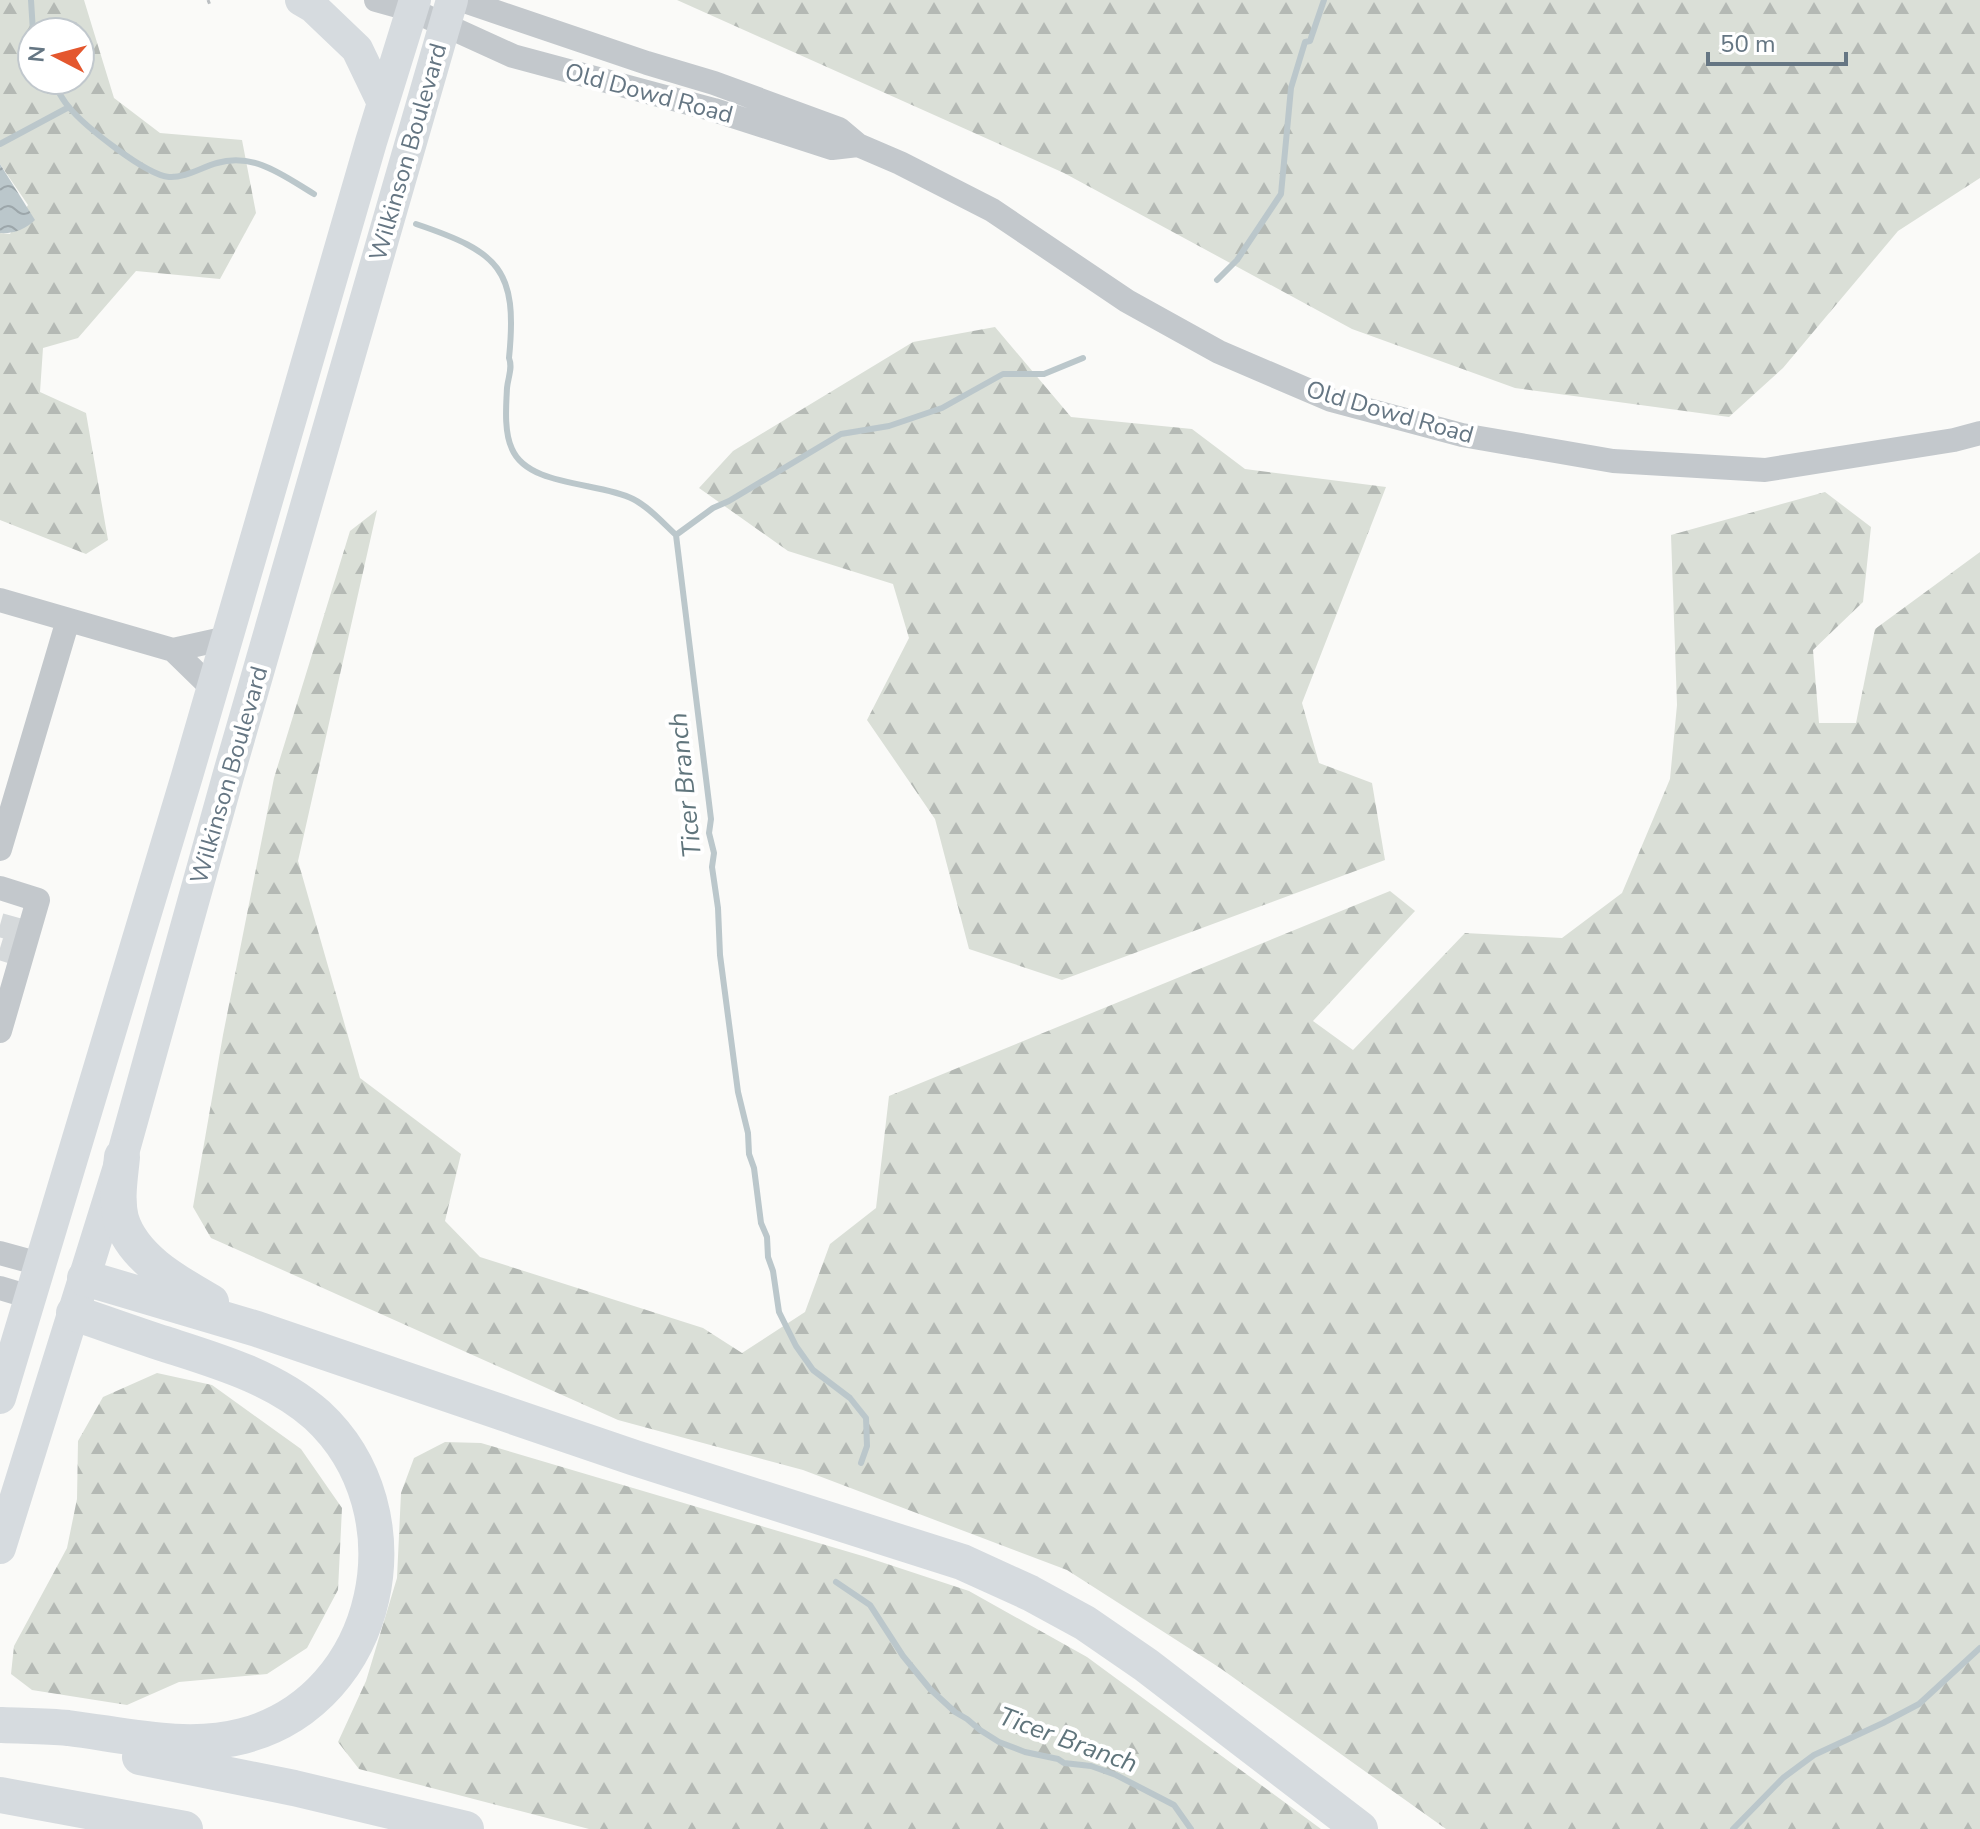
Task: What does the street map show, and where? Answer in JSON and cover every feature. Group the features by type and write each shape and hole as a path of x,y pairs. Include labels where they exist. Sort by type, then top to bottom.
{"highway":[{"path":"122,1157 118,1193 121,1219 132,1241 151,1262 176,1281 257,1329"},
{"path":"85,1278 257,1329 635,1458 962,1562 1030,1593 1085,1623 1146,1665 1360,1829"},
{"path":"1,1725 65,1728 146,1740 188,1741 230,1739 270,1726 299,1709 324,1688 346,1661 360,1635 376,1586 376,1536 371,1506 361,1476 343,1443 317,1415 289,1394 250,1373 74,1313"},
{"path":"1,1725 59,1741 294,1788 466,1829"},
{"path":"0,1795 185,1829"}],"main road":[{"path":"301,0 313,7 357,49 383,103"},
{"name":"Wilkinson Boulevard","path":"0,1398 213,689 413,5"},
{"name":"Wilkinson Boulevard","path":"0,1548 122,1157 452,8"},
{"path":"40,1264 85,1278"},
{"path":"30,1297 74,1313"}],"street":[{"path":"376,0 452,8"},
{"name":"Old Dowd Road","path":"452,8 513,56 714,110 832,148 858,145"},
{"name":"Old Dowd Road","path":"452,8 839,129 858,145 992,210 1127,301 1219,352 1331,400 1462,435 1613,461 1765,470 1954,440 1980,433"},
{"path":"0,600 173,650 213,689"},
{"path":"0,849 68,620"},
{"path":"173,650 227,638"},
{"path":"0,888 38,900 11,978"},
{"path":"0,1253 40,1264"},
{"path":"0,1288 30,1297"}],"green space":[{"path":"0,0 84,0 89,16 16,16 16,96 96,96 96,39 114,98 160,133 242,140 256,213 220,279 136,271 78,338 43,348 40,392 86,413 108,540 86,554 0,520 0,233 10,234 28,205 0,164"},
{"path":"677,0 1980,0 1980,178 1898,231 1783,368 1729,417 1515,388 1352,329 1064,173"},
{"path":"995,327 1071,417 1192,429 1245,469 1386,487 1302,703 1319,763 1372,783 1385,860 1062,980 969,949 935,819 867,720 909,638 893,584 788,551 699,488 733,451 913,342"},
{"path":"1825,492 1871,527 1863,602 1813,650 1819,723 1856,723 1875,629 1980,552 1980,1829 1446,1829 1220,1668 1067,1570 803,1470 618,1420 211,1238 193,1207 223,1035 274,778 350,531 377,510 298,861 360,1078 461,1154 445,1221 480,1257 703,1328 742,1353 805,1312 830,1244 876,1208 889,1096 1390,891 1415,911 1313,1021 1353,1050 1465,933 1562,938 1622,893 1670,779 1677,705 1671,535"},
{"path":"157,1373 212,1385 301,1449 342,1508 338,1590 307,1648 267,1674 179,1682 127,1705 32,1690 11,1674 14,1646 67,1548 77,1499 78,1441 103,1397"},
{"path":"445,1442 481,1443 866,1557 969,1591 1087,1657 1321,1829 589,1829 359,1769 338,1742 366,1681 397,1578 401,1493 414,1458"}],"water":[{"path":"0,164 35,220 10,233 0,233"}],"waterway":[{"name":"Ticer Branch","path":"31,0 32,16"},
{"path":"1217,280 1237,260 1281,194 1291,88 1305,42 1310,41 1324,0"},
{"name":"Ticer Branch","path":"62,96 87,125 131,159 159,174 175,177 217,163 244,161 280,173 314,194"},
{"path":"0,144 69,107"},
{"name":"Ticer Branch","path":"416,224 467,244 484,255 497,268 505,284 511,328 507,427 509,442 520,461 549,477 633,499 676,535 711,819 709,833 714,853 712,867 720,955 738,1092 748,1133 761,1223 767,1237 779,1312 796,1346 813,1370 850,1398 866,1418 867,1446 861,1463"},
{"path":"676,535 713,508 841,434 889,426 942,408 1003,374 1044,374 1083,358"},
{"name":"Ticer Branch","path":"836,1582 870,1605 903,1656 930,1689 980,1730 999,1742 1025,1752 1064,1763 1091,1766 1116,1775 1174,1805 1191,1829"},
{"path":"1733,1829 1783,1778 1814,1755 1919,1704 1980,1648"}],"tunnel":[{"path":"0,925 18,930"},
{"path":"0,948 13,952"}]}
